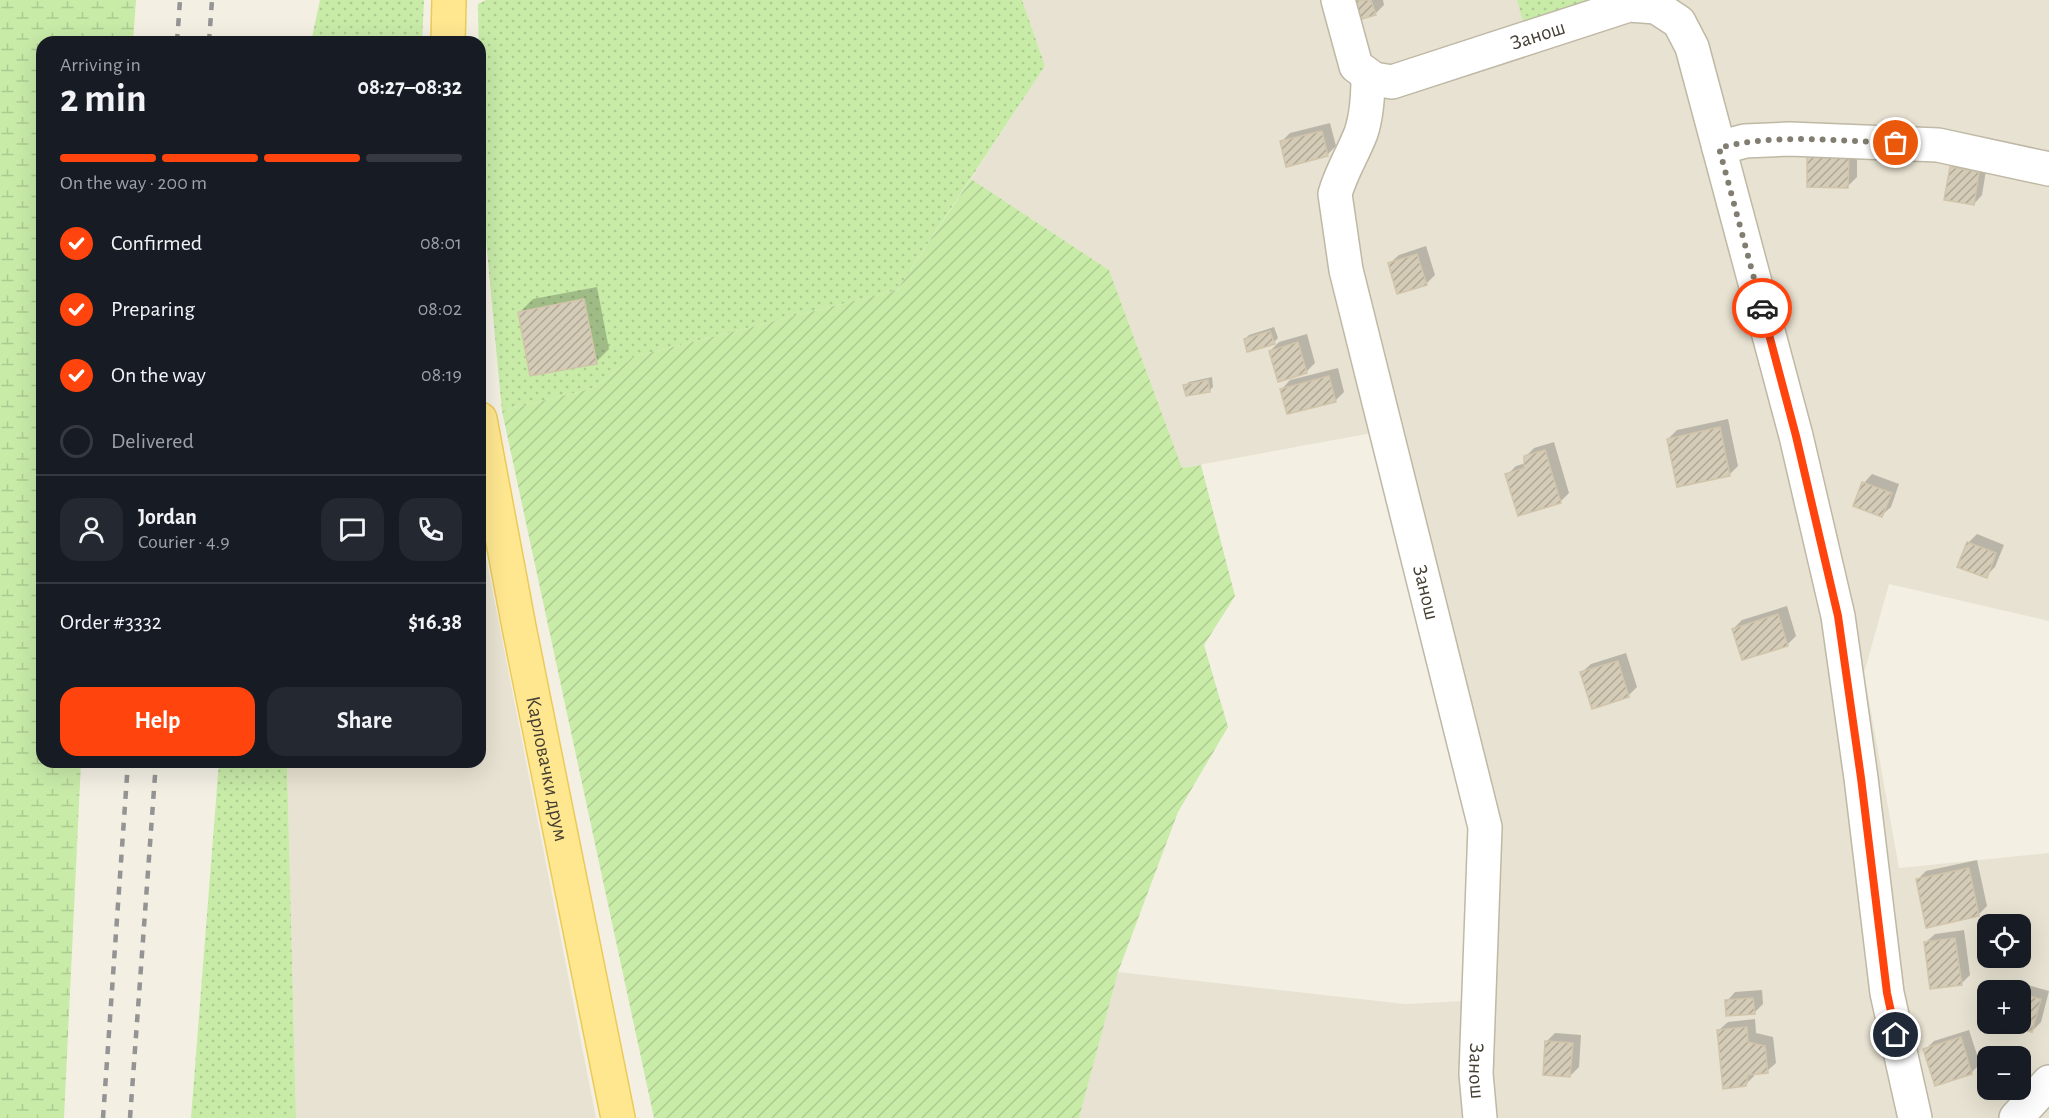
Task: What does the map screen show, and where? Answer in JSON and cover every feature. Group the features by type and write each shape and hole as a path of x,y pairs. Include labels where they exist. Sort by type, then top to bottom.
{"main road":[{"path":"448,36 449,0"},
{"name":"Карловачки друм","path":"486,451 521,639 618,1118"}],"street":[{"path":"1338,0 1356,66 1368,77"},
{"name":"Занош","path":"1683,0 1692,47 1796,436 1838,616 1861,778 1887,993 1915,1118"},
{"name":"Занош","path":"1480,1118 1476,1074 1485,827 1346,270 1335,194 1361,133 1366,111 1368,77 1392,82 1404,79 1629,5 1656,7 1680,22 1692,47"},
{"path":"1719,148 1745,141 1790,139 1938,145 2049,169"},
{"path":"2016,1118 2049,1082"}],"shaded area":[{"path":"1022,0 1517,0 1523,21 1607,0 2049,0 2049,621 1889,584 1864,673 1899,868 2049,853 2049,1118 1079,1118 1118,972 1405,1004 1464,1001 1469,853 1464,787 1372,433 1182,468 1109,270 971,179 1045,66"},
{"path":"486,558 596,1118 296,1118 287,768 486,768"}],"green space":[{"path":"0,0 136,0 133,36 36,36 36,768 81,768 64,1118 0,1118"},
{"path":"320,0 424,0 422,36 312,36"},
{"path":"486,0 1022,0 1045,66 897,290 633,357 594,388 502,411 486,240 486,36 479,36 478,4"},
{"path":"1517,0 1607,0 1523,22"},
{"path":"971,179 1109,270 1182,468 1201,465 1235,596 1204,645 1228,727 1178,812 1118,972 1079,1118 654,1118 502,411 594,388 633,357 897,290"},
{"path":"219,768 287,768 296,1118 191,1118"}],"building":[{"path":"1344,0 1371,0 1376,15 1351,22"},
{"path":"1322,131 1328,156 1286,167 1280,141"},
{"path":"1807,155 1849,155 1848,188 1807,187"},
{"path":"1950,167 1979,172 1974,205 1944,200"},
{"path":"1417,254 1427,285 1397,294 1388,263"},
{"path":"584,299 597,364 530,376 518,312"},
{"path":"1270,331 1275,344 1247,352 1244,339"},
{"path":"1298,342 1307,373 1278,382 1269,351"},
{"path":"1329,376 1336,402 1287,414 1280,389"},
{"path":"1208,380 1210,392 1186,396 1183,385"},
{"path":"1720,427 1730,476 1677,487 1667,439"},
{"path":"1545,450 1561,503 1518,516 1505,474 1524,468 1524,456"},
{"path":"1862,482 1892,493 1882,517 1853,506"},
{"path":"1967,542 1996,553 1987,578 1957,567"},
{"path":"1778,614 1788,646 1742,660 1732,629"},
{"path":"1618,661 1629,697 1592,709 1580,672"},
{"path":"1969,868 1979,914 1977,916 1926,928 1916,879"},
{"path":"1955,938 1962,985 1930,989 1924,942"},
{"path":"2031,997 2041,999 2031,1032"},
{"path":"1753,998 1755,1014 1726,1016 1725,1000"},
{"path":"1747,1027 1748,1042 1765,1046 1768,1073 1748,1075 1746,1086 1723,1089 1717,1030"},
{"path":"1961,1037 1972,1074 1935,1086 1923,1049"},
{"path":"1545,1041 1573,1043 1570,1077 1543,1075"}],"railway":[{"path":"177,36 180,0"},
{"path":"209,36 212,0"},
{"path":"103,1118 128,768"},
{"path":"130,1118 156,768"}],"way so far":[{"path":"1762,308 1719,148 1745,141 1790,139 1896,143"}],"route":[{"path":"1762,308 1796,436 1838,616 1861,778 1887,993 1896,1035"}]}
